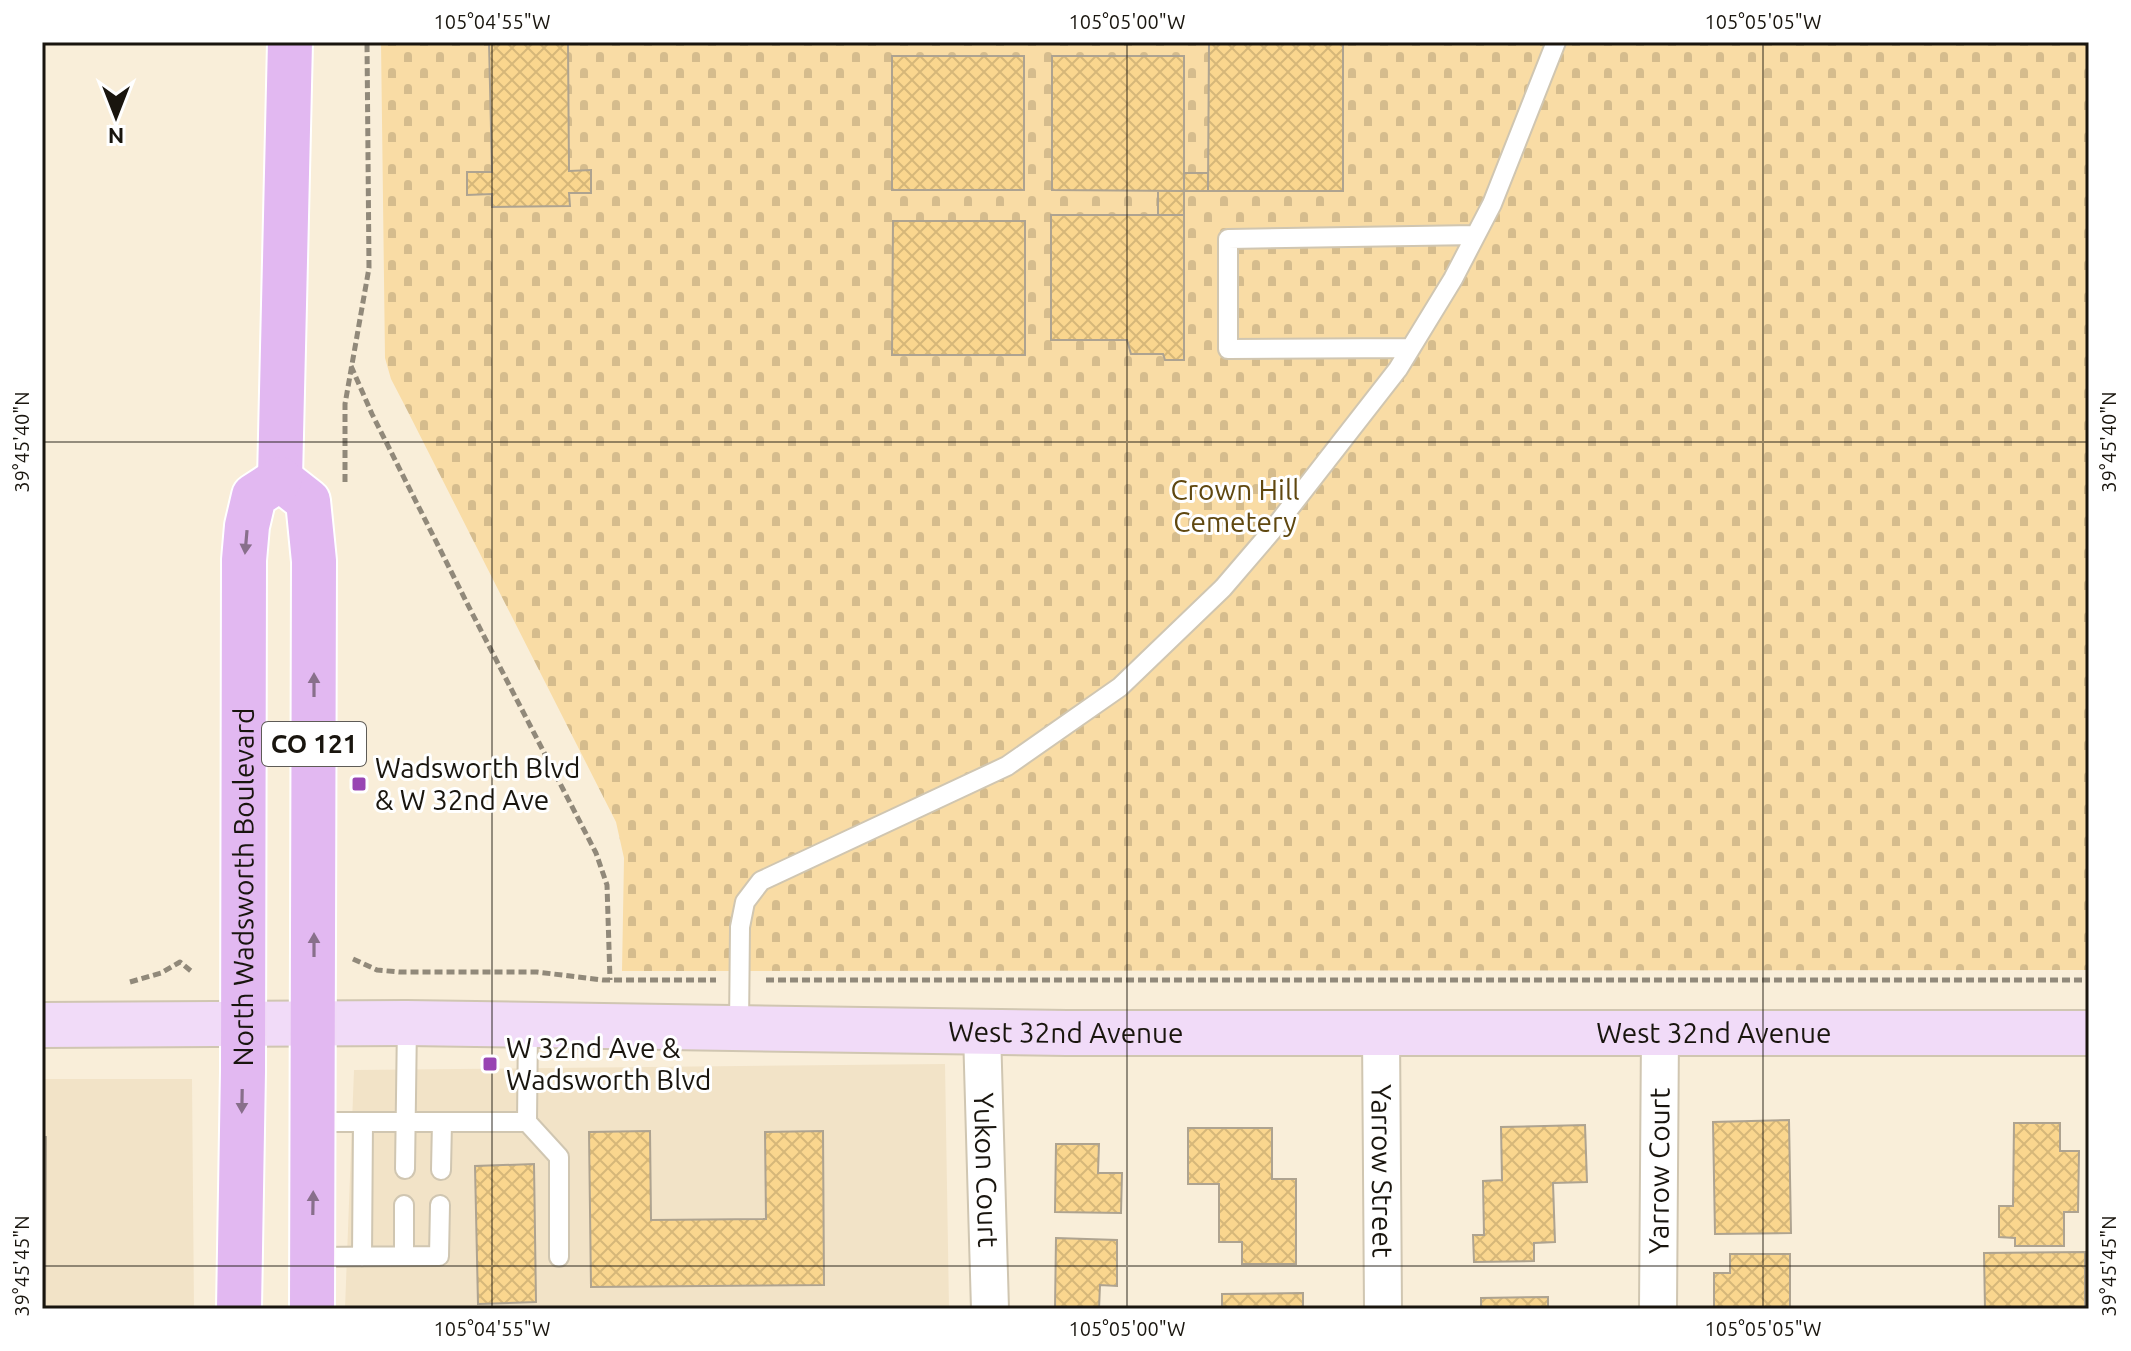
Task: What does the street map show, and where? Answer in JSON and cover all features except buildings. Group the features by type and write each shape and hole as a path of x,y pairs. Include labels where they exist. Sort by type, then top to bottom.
{"main road":[{"path":"280,479 290,42"},
{"name":"CO 121","path":"280,479 308,501 314,561 312,1309"},
{"name":"North Wadsworth Boulevard","path":"239,1309 244,560 254,496 280,479"}],"street":[{"name":"West 32nd Avenue","path":"42,1025 407,1023 982,1032 2089,1033"},
{"name":"Yukon Court","path":"982,1032 990,1309"},
{"name":"Yarrow Street","path":"1381,1033 1383,1309"},
{"name":"Yarrow Court","path":"1658,1309 1660,1033"}],"lane":[{"path":"739,1027 742,911 761,881 1007,766 1120,687 1223,588 1252,555 1398,369 1453,279 1492,204 1556,42"},
{"path":"1411,348 1228,349 1228,239 1476,235"},
{"path":"405,1169 407,1023"},
{"path":"528,1025 527,1122 559,1157 559,1257"},
{"path":"314,1122 527,1122"},
{"path":"362,1257 363,1122"},
{"path":"441,1170 442,1122"},
{"path":"404,1205 404,1256"},
{"path":"313,1257 439,1256 440,1205"}],"path":[{"path":"345,488 345,404 369,268 367,42"},
{"path":"351,365 372,414 596,853 607,885 610,980"},
{"path":"350,953 363,965 377,970 537,972 610,980 2089,980"},
{"path":"126,983 161,973 180,962 191,971"}],"shaded area":[{"path":"945,1064 949,1309 345,1309 354,1070"},
{"path":"42,1079 192,1079 194,1309 42,1309"}],"green space":[{"name":"Crown Hill Cemetery","path":"381,42 2089,42 2089,970 622,971 624,858 616,822 391,379 385,358"}],"place":[{"name":"Wadsworth Blvd & W 32nd Ave","path":"359,784"},
{"name":"W 32nd Ave & Wadsworth Blvd","path":"490,1064"}]}
